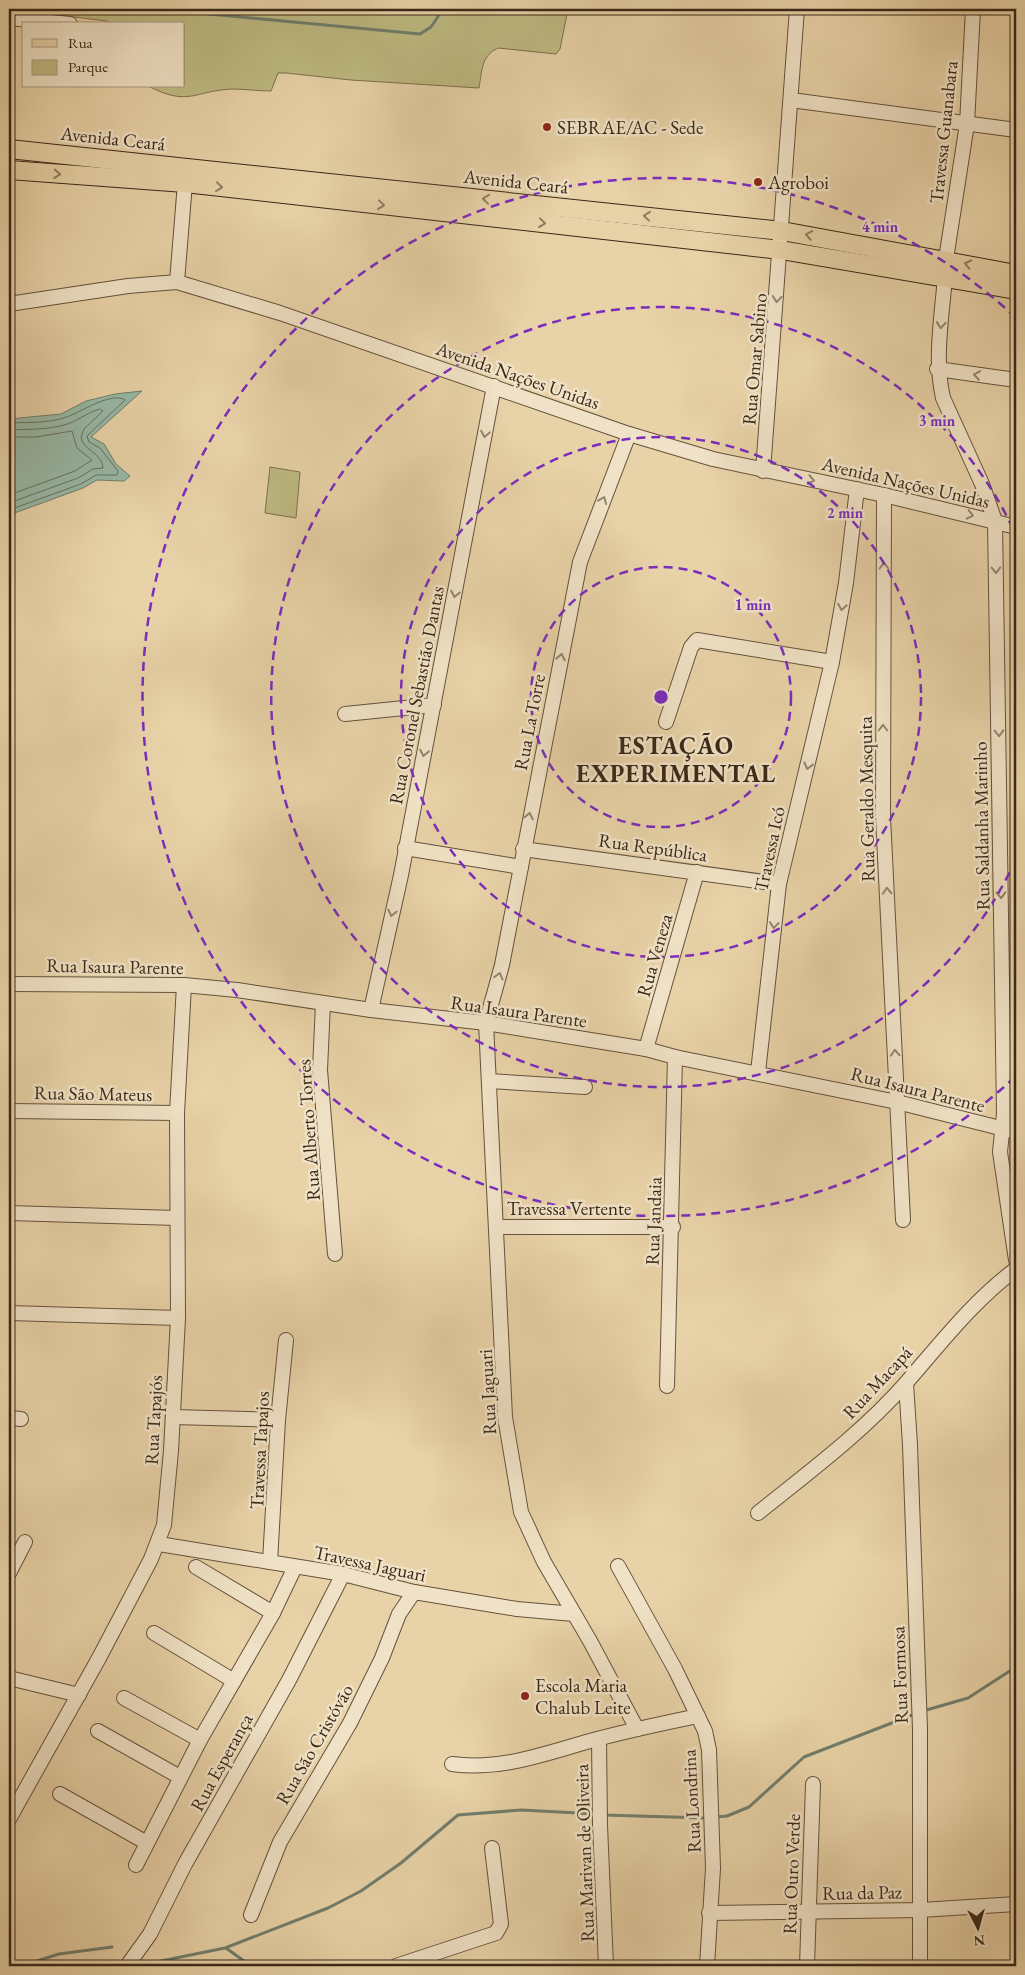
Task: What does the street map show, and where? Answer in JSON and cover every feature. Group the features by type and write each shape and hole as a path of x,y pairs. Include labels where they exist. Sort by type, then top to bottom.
{"main road":[{"name":"Avenida Ceará","path":"15,150 782,230 945,268 1016,290"},
{"path":"9,163 16,159 15,150"},
{"name":"Avenida Ceará","path":"9,170 185,183 945,268 1016,274"}],"street":[{"name":"Rua Omar Sabino","path":"763,471 798,9"},
{"name":"Travessa Guanabara","path":"973,9 967,124 945,268 937,370 943,398 982,484 995,521"},
{"path":"9,18 50,22"},
{"path":"791,100 1016,130"},
{"path":"177,282 185,183"},
{"name":"Avenida Nações Unidas","path":"9,304 128,286 177,282 280,313 629,434 713,460 857,489 1016,527"},
{"path":"937,370 1016,380"},
{"name":"Rua Coronel Sebastião Dantas","path":"371,1010 401,875 494,386"},
{"name":"Rua La Torre","path":"486,1023 502,965 523,849 584,548 629,434"},
{"name":"Travessa Icó","path":"758,1072 779,884 832,662 846,583 857,489"},
{"name":"Rua Geraldo Mesquita","path":"884,495 883,817 903,1220"},
{"name":"Rua Saldanha Marinho","path":"995,521 1010,1131 1000,1152 1016,1260"},
{"path":"666,722 691,646 696,640 832,662"},
{"path":"346,714 434,705"},
{"path":"405,848 521,867"},
{"name":"Rua República","path":"523,849 779,884"},
{"name":"Rua Veneza","path":"646,1049 697,872"},
{"name":"Rua Isaura Parente","path":"9,984 184,985 486,1023 646,1049 675,1057 758,1072 897,1102 1010,1131"},
{"name":"Rua Tapajós","path":"9,1819 79,1695 158,1544 164,1525 167,1508 178,1318 177,1113 184,985"},
{"name":"Rua Alberto Torres","path":"323,1003 320,1070 335,1254"},
{"name":"Rua Jaguari","path":"486,1023 505,1417 521,1512 531,1536 637,1728"},
{"name":"Rua Jandaia","path":"667,1386 675,1057"},
{"path":"489,1081 585,1088"},
{"name":"Rua São Mateus","path":"9,1111 177,1113"},
{"path":"9,1213 177,1218"},
{"name":"Travessa Vertente","path":"496,1227 672,1227"},
{"name":"Rua Macapá","path":"758,1513 844,1445 906,1383 929,1354 992,1287 1016,1269"},
{"path":"9,1313 178,1318"},
{"name":"Travessa Tapajos","path":"270,1562 278,1420 286,1340"},
{"name":"Rua Formosa","path":"906,1383 920,1729 922,1910 920,1966"},
{"path":"173,1417 278,1420"},
{"path":"9,1574 25,1542"},
{"name":"Travessa Jaguari","path":"158,1544 343,1574 414,1592 517,1609 574,1614"},
{"path":"196,1566 273,1613"},
{"name":"Rua Londrina","path":"618,1566 653,1627 698,1716 705,1731 710,1750 713,1868 707,1966"},
{"path":"136,1865 180,1777 273,1613 295,1567"},
{"name":"Rua Esperança","path":"127,1966 150,1934 185,1864 289,1680 343,1574"},
{"name":"Rua São Cristóvão","path":"251,1916 280,1842 350,1722 382,1658 399,1614 414,1592"},
{"path":"154,1633 234,1681"},
{"path":"9,1678 79,1695"},
{"path":"124,1698 200,1740"},
{"path":"452,1764 474,1767 500,1765 548,1754 637,1728 698,1716"},
{"path":"98,1731 180,1777"},
{"name":"Rua Marivan de Oliveira","path":"599,1739 600,1825 606,1966"},
{"name":"Rua Ouro Verde","path":"807,1966 813,1784"},
{"path":"60,1794 147,1843"},
{"path":"396,1966 496,1933 501,1924 492,1848"},
{"name":"Rua da Paz","path":"709,1913 922,1910 1016,1904"}],"green space":[{"path":"9,9 568,9 560,49 556,54 498,48 492,51 485,60 479,88 351,80 278,73 271,91 232,89 182,97 173,96 153,88 185,88 185,22 107,21"},
{"path":"270,467 300,472 296,518 265,513"}],"water":[{"path":"142,391 91,437 104,444 116,464 130,476 124,481 97,480 83,488 9,515 9,419 61,414 86,401 115,394"}],"waterway":[{"path":"157,9 420,34 431,27 443,9"},
{"path":"923,1711 968,1698 1016,1667"},
{"path":"715,1817 727,1816 749,1807 804,1757 915,1714"},
{"path":"161,1961 225,1948 328,1908 361,1891 401,1863 458,1815 521,1810 597,1814"},
{"path":"603,1815 707,1818"},
{"path":"21,1966 59,1954 112,1947"},
{"path":"226,1948 251,1966"}],"place":[{"name":"SEBRAE/AC - Sede","path":"547,127"},
{"name":"Agroboi","path":"758,182"},
{"name":"Escola Maria Chalub Leite","path":"525,1696"}],"district":[{"name":"ESTAÇÃO EXPERIMENTAL","path":"676,760"}]}
